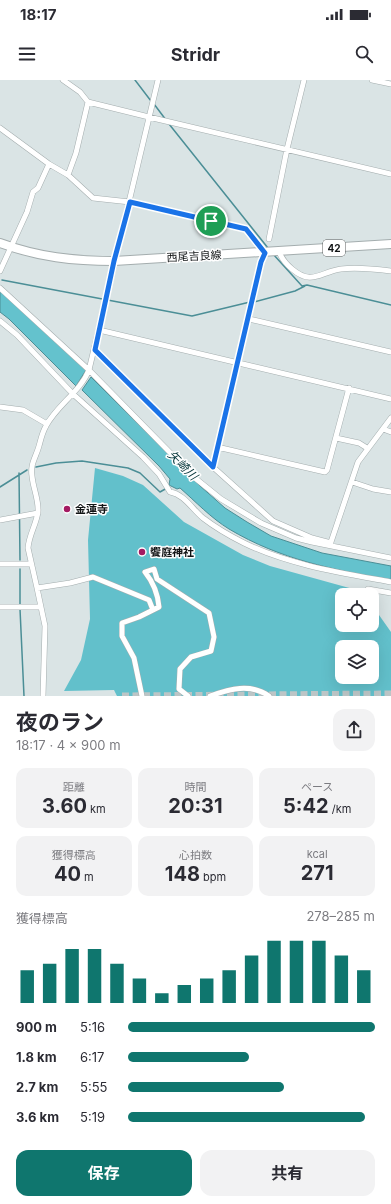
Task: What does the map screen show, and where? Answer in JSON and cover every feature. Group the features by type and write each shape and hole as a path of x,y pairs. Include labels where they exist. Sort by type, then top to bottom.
{"main road":[{"name":"西尾吉良線","path":"0,243 44,256 81,261 114,261 265,253 391,244"}],"street":[{"path":"62,80 80,92 88,102 150,114 157,119 391,174"},
{"path":"43,696 45,626 38,588 28,548 28,541 38,513 31,465 46,424 73,394 88,373 95,350 114,261 130,202 158,80"},
{"path":"269,239 304,80"},
{"path":"372,80 391,84"},
{"path":"68,175 76,153 88,102"},
{"path":"0,128 49,164 68,175 93,198 130,202 246,229 265,253 261,262 213,467"},
{"path":"0,271 27,212 34,192 38,188 49,164"},
{"path":"278,252 288,265 298,274 309,278 341,269 367,268 391,271"},
{"path":"0,288 195,478 221,499 261,523 296,538 331,544 391,558"},
{"path":"248,318 391,352"},
{"path":"0,320 17,335 73,394 143,457 159,474 170,492 178,493 202,517 226,534 263,551 298,562 391,582"},
{"path":"99,330 391,399"},
{"path":"95,350 213,467 272,521 312,538 331,544"},
{"path":"218,447 325,472 327,470 349,388"},
{"path":"0,406 22,410 46,424"},
{"path":"331,544 358,462 391,418"},
{"path":"383,430 391,432"},
{"path":"336,438 359,443 368,448"},
{"path":"352,482 373,489 391,492"},
{"path":"0,520 38,513"},
{"path":"0,564 31,564"},
{"path":"142,696 134,658 122,636 122,623 160,607 159,599 150,578 145,572 154,569 157,579 209,613 214,637 211,651 192,657 180,669 179,688 188,696"},
{"path":"38,588 70,583 93,577 149,600 153,610"},
{"path":"379,591 391,593"},
{"path":"0,607 41,606"},
{"path":"210,696 229,689 248,688 269,696"}],"shaded area":[{"path":"0,291 86,370 76,386 9,319 0,312"},
{"path":"91,377 199,485 225,508 271,536 322,553 391,566 391,581 328,567 288,556 268,549 222,525 180,488 177,489 169,485 170,479 159,466 82,390"},
{"path":"95,468 123,476 143,485 184,522 243,555 270,566 349,588 335,588 335,632 379,632 379,615 391,632 391,696 117,696 114,690 64,691 81,660 90,619 88,540"}],"waterway":[{"path":"135,80 151,101"},
{"path":"154,104 166,120"},
{"path":"169,124 268,248"},
{"path":"273,254 302,286 307,285 391,305"},
{"path":"2,280 192,316 250,302"},
{"path":"254,302 295,291 305,286"},
{"path":"36,467 56,463 82,461 128,468 140,473 160,492 167,488"},
{"path":"0,487 27,470"},
{"path":"19,473 20,560"},
{"path":"20,569 20,605"},
{"path":"20,609 24,696"}],"tunnel":[{"path":"122,696 391,694"}],"place":[{"name":"金蓮寺","path":"67,509"},
{"name":"饗庭神社","path":"142,552"}],"route":[{"path":"130,202 211,221 246,229 265,253 261,262 213,467 95,350 114,261 130,202"}],"water label":[{"name":"矢崎川","path":"183,465"}]}
